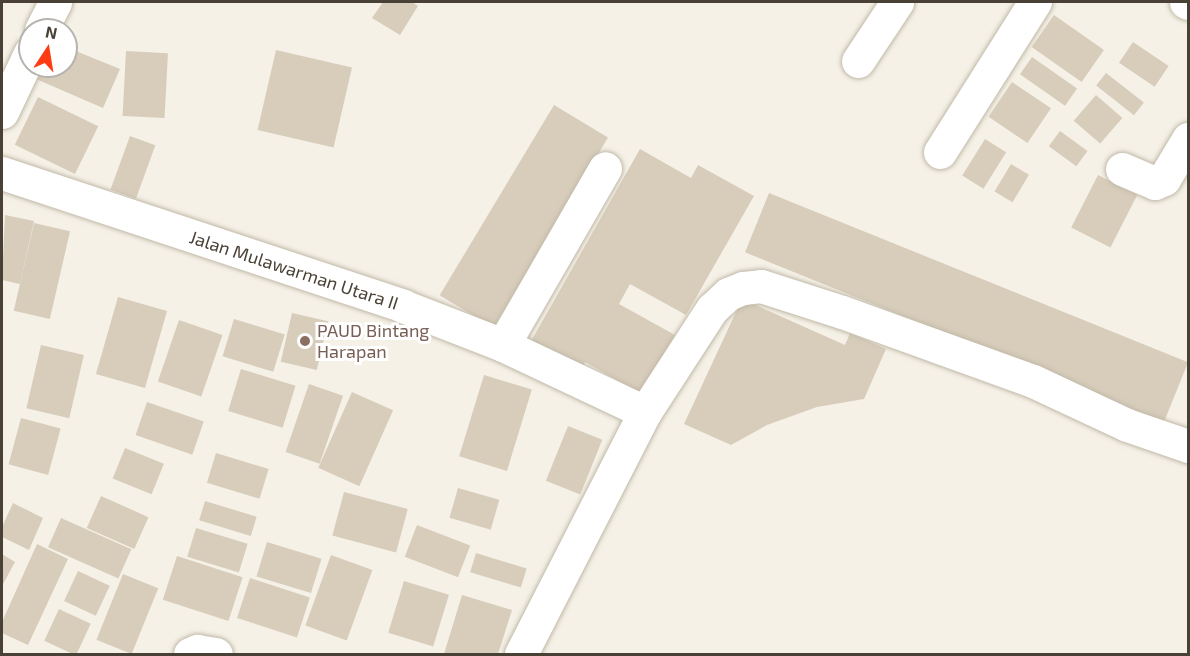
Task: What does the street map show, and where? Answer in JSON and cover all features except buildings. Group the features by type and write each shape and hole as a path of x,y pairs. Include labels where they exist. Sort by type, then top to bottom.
{"street":[{"path":"47,18 54,2"},
{"path":"858,61 897,2"},
{"path":"940,152 1035,2"},
{"path":"2,112 18,78"},
{"path":"1122,169 1155,183 1164,179 1188,139"},
{"path":"503,345 605,168"},
{"name":"Jalan Mulawarman Utara II","path":"2,173 403,306 503,345 645,412"},
{"path":"521,654 645,412 712,309 728,294 761,286 1033,381 1127,425 1188,446"},
{"path":"190,654 197,651 216,654"}],"place":[{"name":"PAUD Bintang Harapan","path":"305,341"}]}
